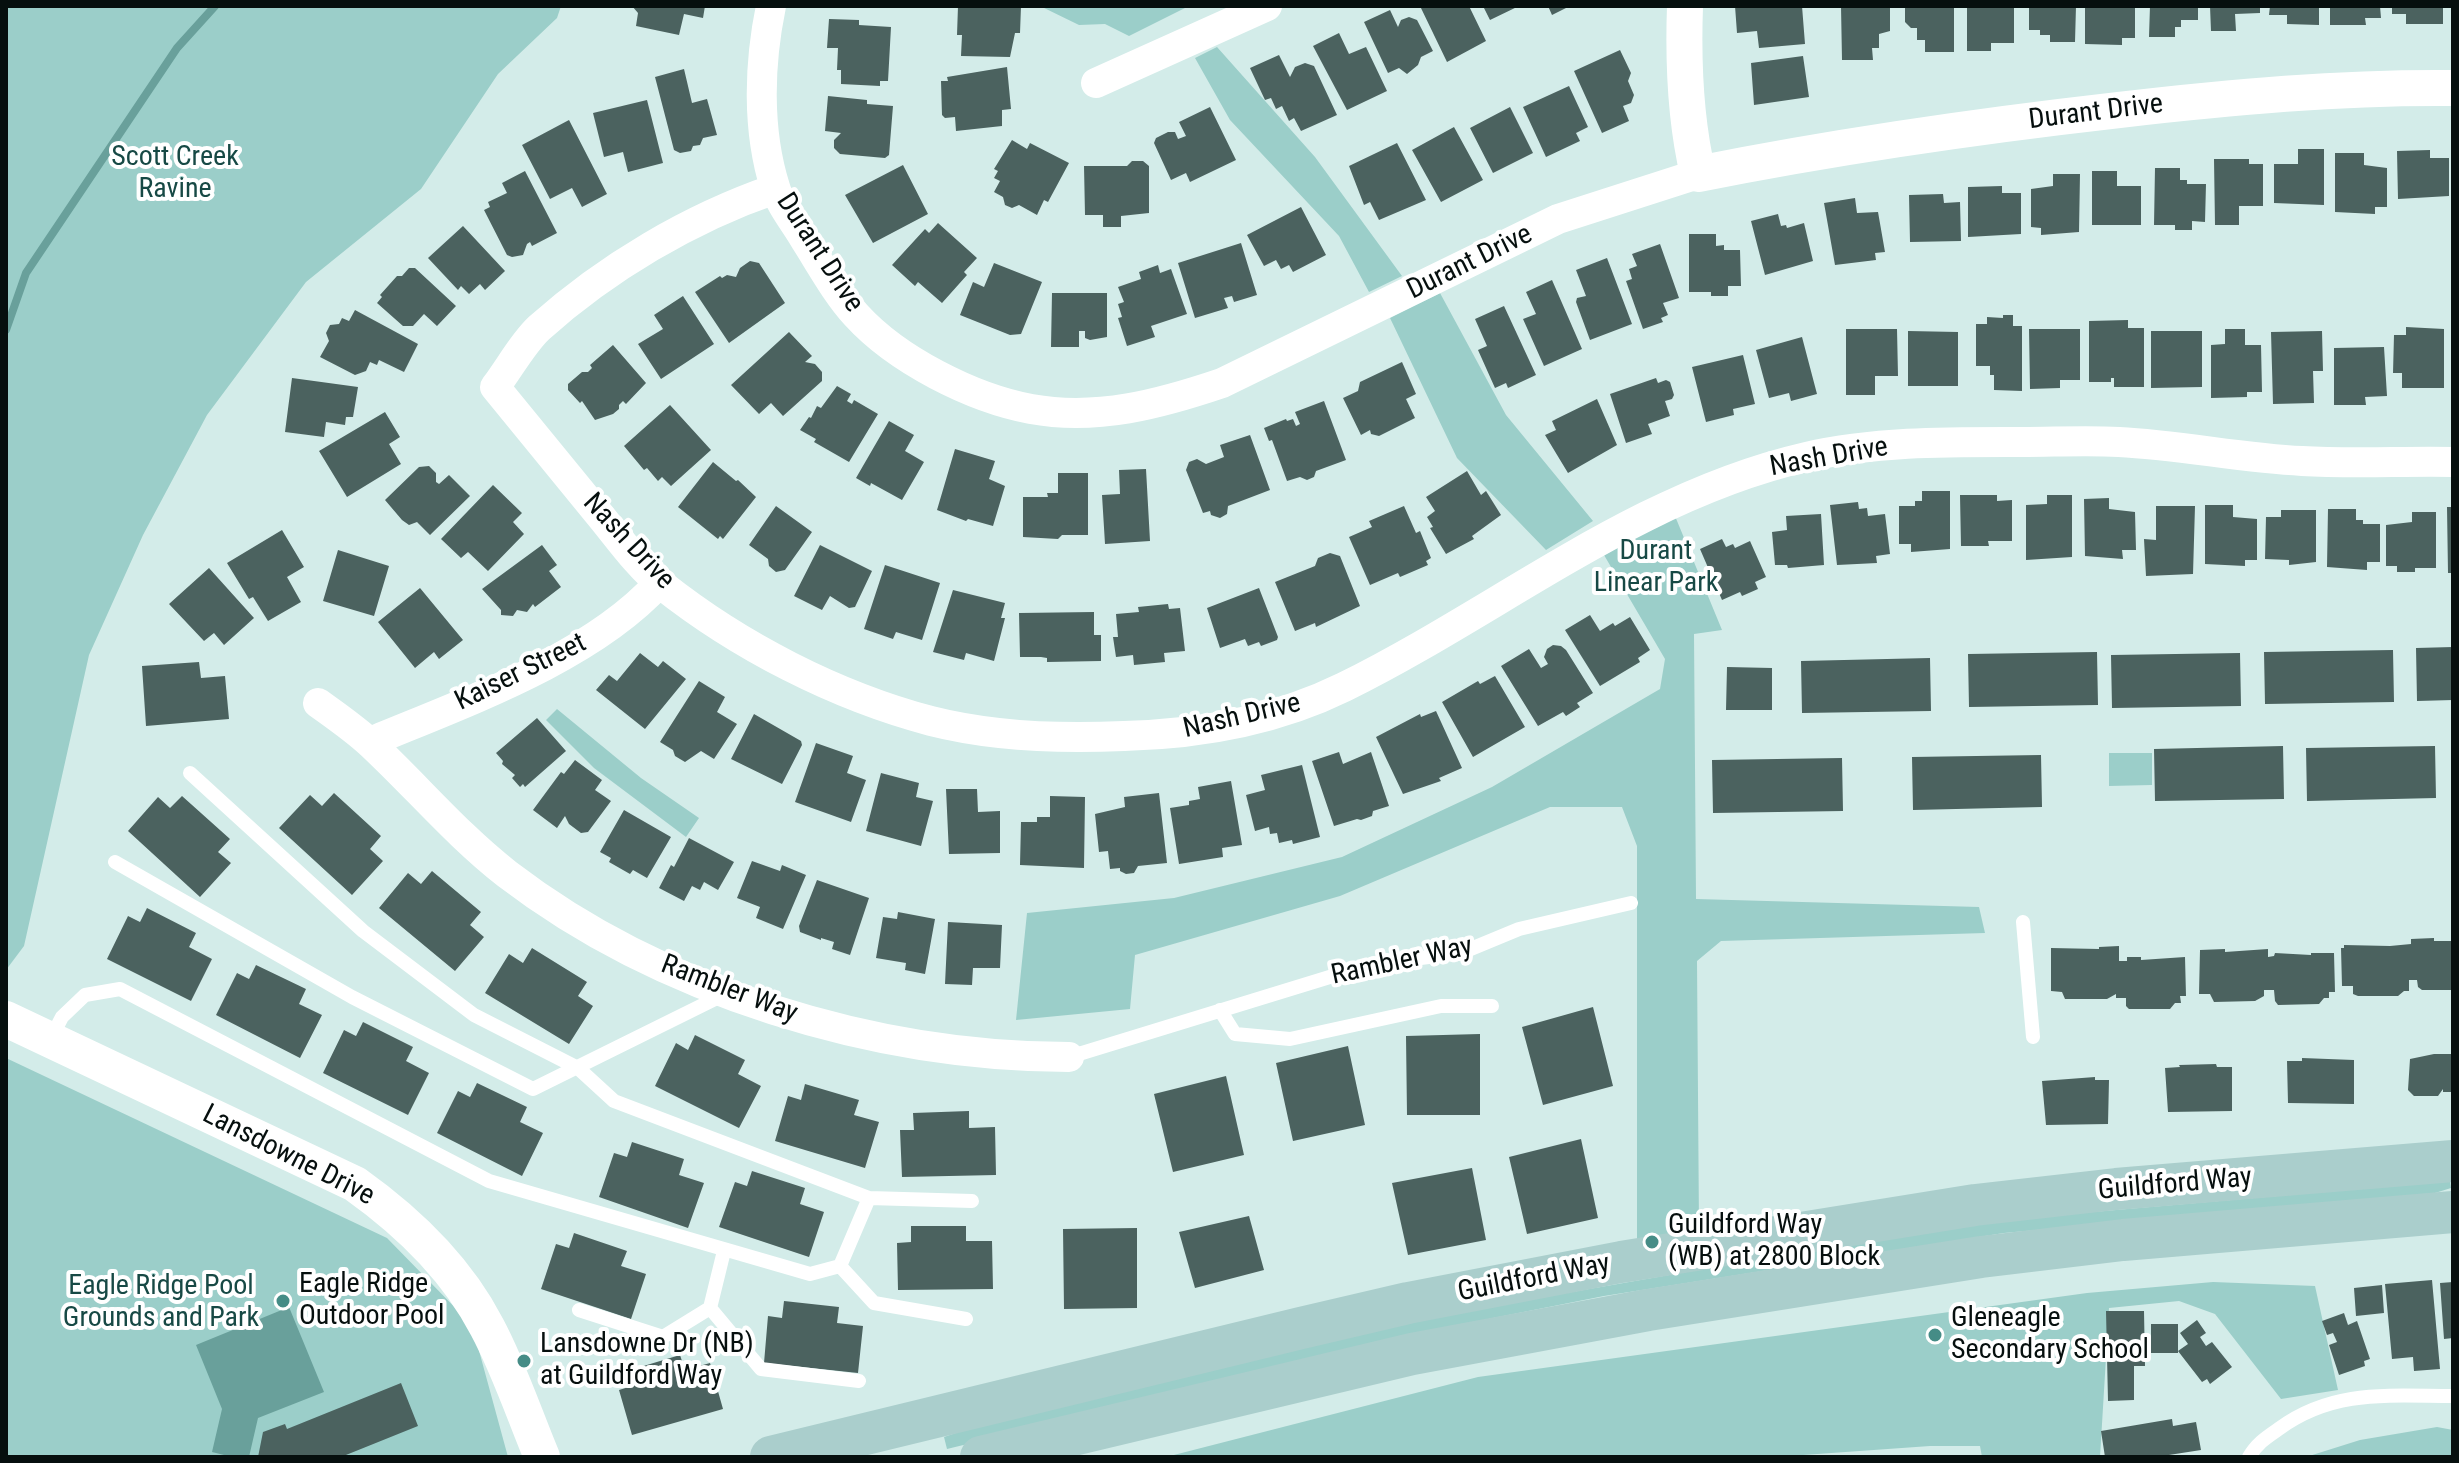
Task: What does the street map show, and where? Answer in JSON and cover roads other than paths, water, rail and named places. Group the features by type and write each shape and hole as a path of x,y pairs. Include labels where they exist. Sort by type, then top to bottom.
{"main road":[{"name":"Guildford Way","path":"771,1457 1055,1386 1393,1307 1621,1262 1975,1205 2116,1189 2453,1161"},
{"name":"Guildford Way","path":"981,1457 1412,1354 1648,1310 1981,1257 2107,1242 2453,1212"}],"street":[{"name":"Durant Drive","path":"771,6 762,76 765,131 775,189 833,285 856,316 888,343 928,370 975,392 1031,409 1074,413 1119,411 1170,400 1222,383 1558,219 1698,174 1813,151 2071,115 2263,94 2453,88"},
{"path":"1096,83 1267,6"},
{"path":"1685,6 1684,54 1690,138 1698,174"},
{"name":"Nash Drive","path":"775,189 745,199 677,231 611,273 537,330 495,387 659,583 772,659 824,684 930,720 1001,734 1080,738 1151,736 1216,729 1278,714 1339,689 1417,649 1607,536 1681,499 1750,472 1809,456 1877,446 1956,442 2118,442 2301,461 2453,462"},
{"name":"Kaiser Street","path":"370,742 501,687 554,659 597,635 643,600 659,583"},
{"name":"Rambler Way","path":"318,703 370,742 457,832 505,873 558,911 642,956 727,993 799,1019 864,1035 1012,1057 1069,1057"},
{"name":"Lansdowne Drive","path":"6,1019 355,1184 379,1201 424,1241 487,1326 542,1457"}],"lane":[{"path":"190,773 363,931 474,1015 578,1068 614,1101 869,1198 972,1201"},
{"path":"115,862 352,997 533,1089 727,993"},
{"name":"Rambler Way","path":"1069,1057 1372,964 1461,953 1519,929 1631,903"},
{"path":"2023,922 2033,1037"},
{"path":"50,1040 62,1017 85,995 120,989 489,1181 810,1274 840,1266"},
{"name":"Rambler Way","path":"1220,1010 1235,1034 1290,1039 1441,1006 1492,1006"},
{"path":"840,1266 869,1198"},
{"path":"579,1310 663,1337 710,1308 724,1251"},
{"path":"840,1266 874,1303 966,1319"},
{"path":"710,1308 761,1369 859,1381"},
{"path":"2249,1457 2257,1445 2297,1415 2331,1401 2377,1396 2453,1396"}],"waterway":[{"path":"6,330 26,273 177,48 215,6"}],"place":[{"name":"Guildford Way (WB) at 2800 Block","path":"1652,1242"},
{"name":"Eagle Ridge Outdoor Pool","path":"283,1301"},
{"name":"Gleneagle Secondary School","path":"1935,1335"},
{"name":"Lansdowne Dr (NB) at Guildford Way","path":"524,1361"}],"park label":[{"name":"Scott Creek Ravine","path":"175,174"},
{"name":"Durant Linear Park","path":"1656,568"},
{"name":"Eagle Ridge Pool Grounds and Park","path":"161,1303"}]}
